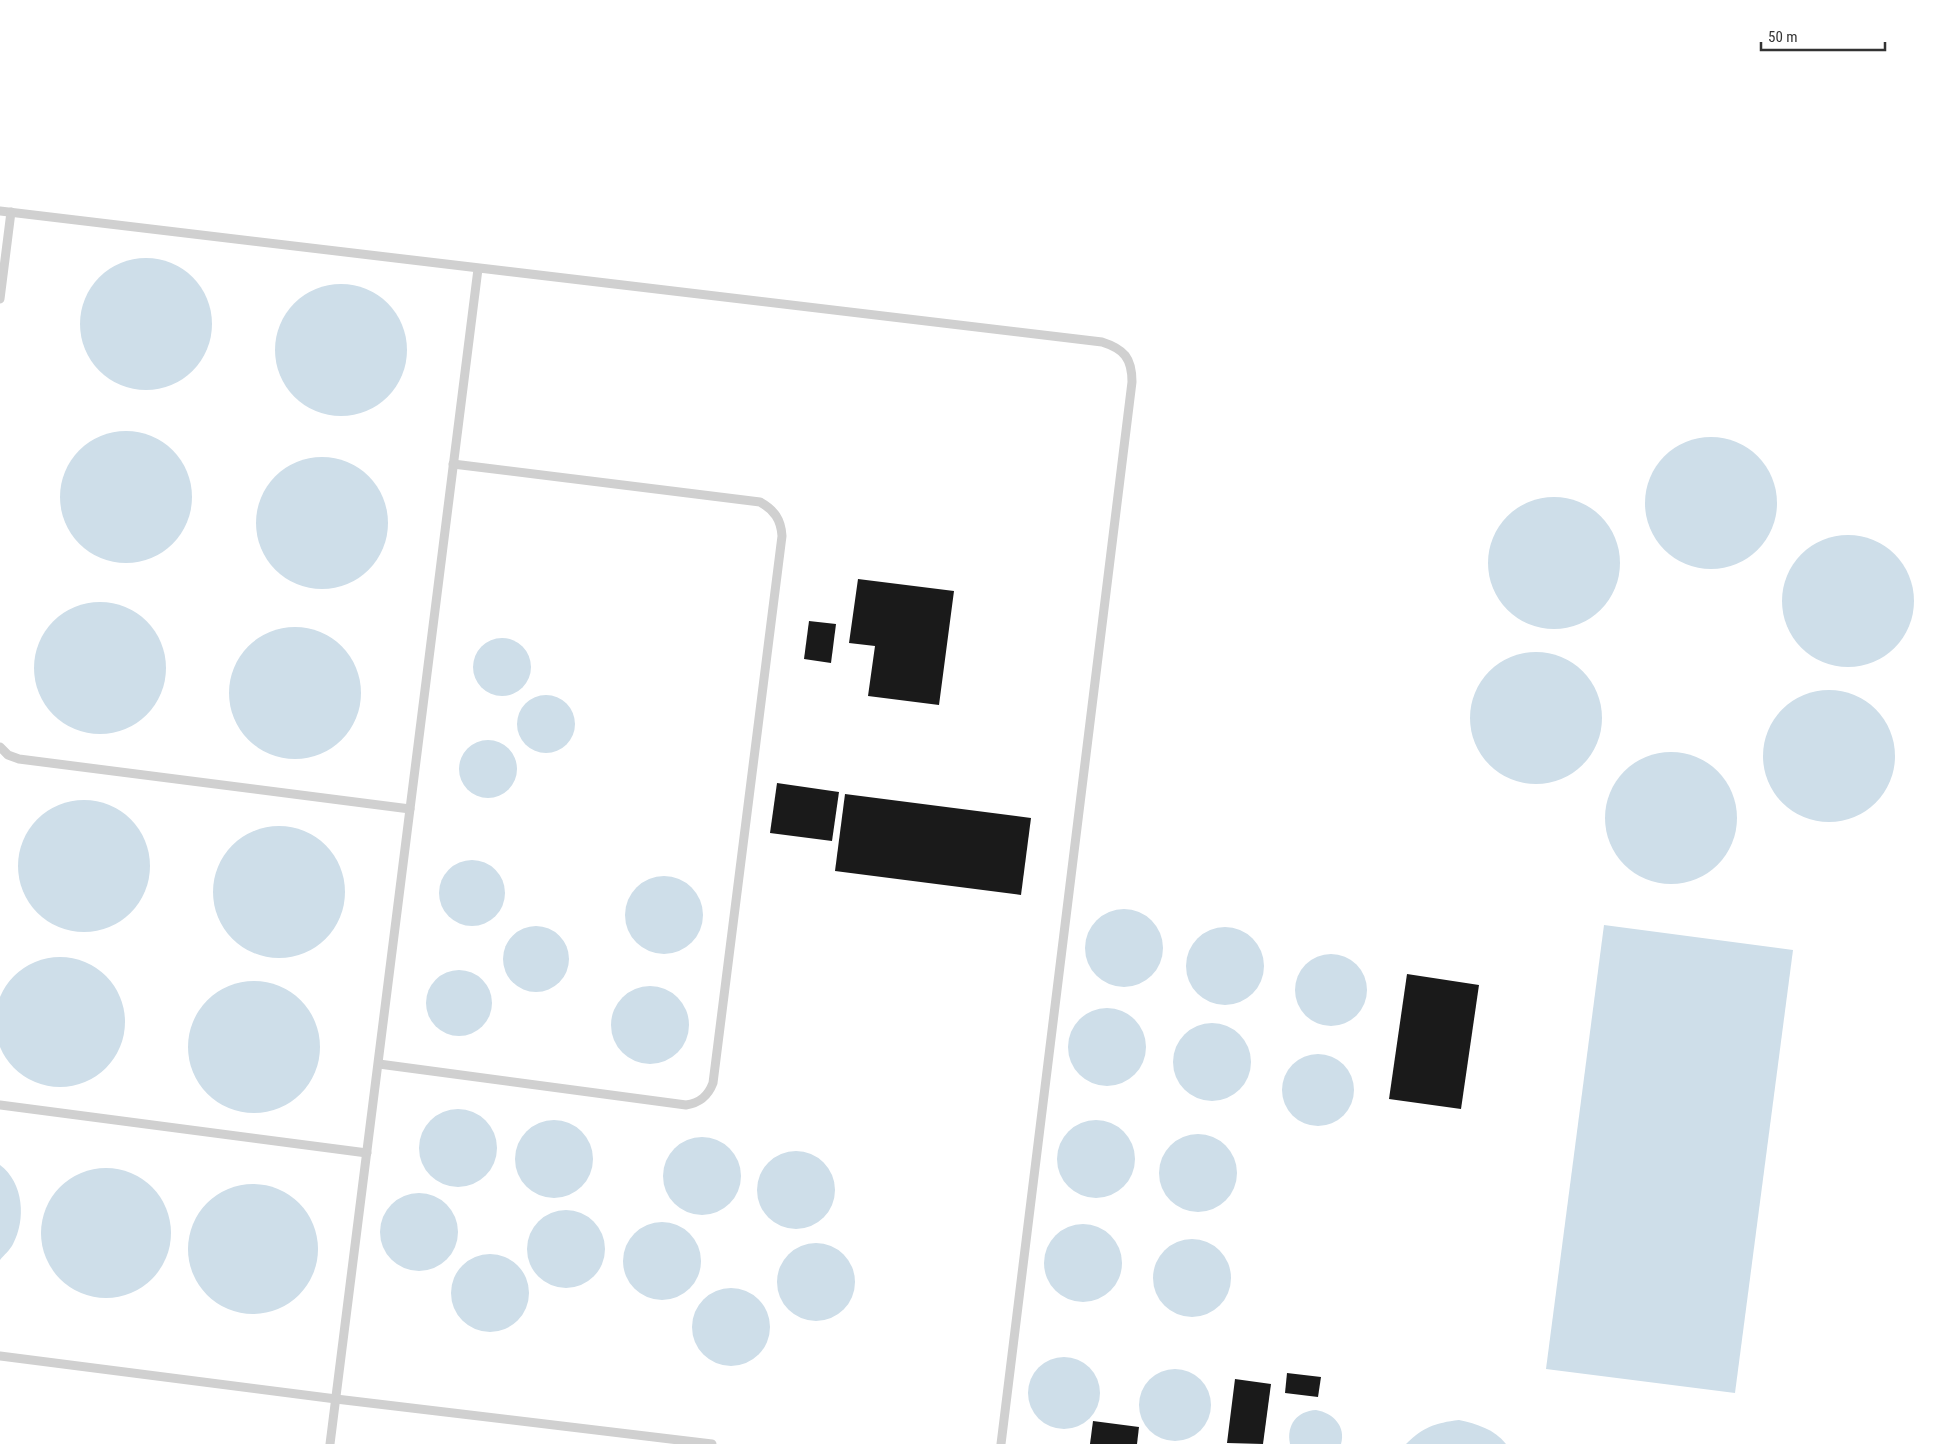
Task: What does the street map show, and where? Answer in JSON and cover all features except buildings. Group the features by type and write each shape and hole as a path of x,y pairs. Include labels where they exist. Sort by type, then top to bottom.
{"lane":[{"path":"0,210 478,269 1102,342 1115,346 1126,355 1132,368 1132,382 1001,1444"},
{"path":"0,299 11,212"},
{"path":"330,1444 478,269"},
{"path":"379,1064 686,1105 700,1101 706,1096 714,1083 782,536 779,519 774,512 760,502 453,464"},
{"path":"0,747 8,755 19,759 410,808"},
{"path":"0,1105 367,1153"},
{"path":"0,1356 712,1444"}],"shaded area":[{"path":"146,258 159,259 171,263 193,277 207,299 211,311 211,337 207,349 193,371 171,385 159,389 146,390 133,389 121,385 99,371 85,349 81,337 80,324 81,311 85,299 99,277 121,263 133,259"},
{"path":"341,284 354,285 366,289 388,303 402,325 406,337 406,363 402,375 388,397 366,411 354,415 341,416 328,415 316,411 294,397 280,375 276,363 275,350 276,337 280,325 294,303 316,289 328,285"},
{"path":"126,431 139,432 151,436 173,450 187,472 191,484 191,510 187,522 173,544 151,558 139,562 126,563 113,562 101,558 79,544 65,522 61,510 60,497 61,484 65,472 79,450 101,436 113,432"},
{"path":"1711,437 1724,438 1736,442 1758,456 1772,478 1776,490 1776,516 1772,528 1758,550 1736,564 1724,568 1711,569 1698,568 1686,564 1664,550 1650,528 1646,516 1645,503 1646,490 1650,478 1664,456 1686,442 1698,438"},
{"path":"322,457 335,458 347,462 369,476 383,498 387,510 387,536 383,548 369,570 347,584 335,588 322,589 309,588 297,584 275,570 261,548 257,536 256,523 257,510 261,498 275,476 297,462 309,458"},
{"path":"1554,497 1567,498 1579,502 1601,516 1615,538 1619,550 1619,576 1615,588 1601,610 1579,624 1567,628 1554,629 1541,628 1529,624 1507,610 1493,588 1489,576 1488,563 1489,550 1493,538 1507,516 1529,502 1541,498"},
{"path":"1848,535 1861,536 1873,540 1895,554 1909,576 1913,588 1913,614 1909,626 1895,648 1873,662 1861,666 1848,667 1835,666 1823,662 1801,648 1787,626 1783,614 1782,601 1783,588 1787,576 1801,554 1823,540 1835,536"},
{"path":"100,602 113,603 125,607 147,621 161,643 165,655 165,681 161,693 147,715 125,729 113,733 100,734 87,733 75,729 53,715 39,693 35,681 34,668 35,655 39,643 53,621 75,607 87,603"},
{"path":"295,627 308,628 320,632 342,646 356,668 360,680 360,706 356,718 342,740 320,754 308,758 295,759 282,758 270,754 248,740 234,718 230,706 229,693 230,680 234,668 248,646 270,632 282,628"},
{"path":"502,638 513,640 526,651 531,667 529,678 518,691 502,696 491,694 478,683 473,667 475,656 486,643"},
{"path":"1536,652 1549,653 1561,657 1583,671 1597,693 1601,705 1601,731 1597,743 1583,765 1561,779 1549,783 1536,784 1523,783 1511,779 1489,765 1475,743 1471,731 1470,718 1471,705 1475,693 1489,671 1511,657 1523,653"},
{"path":"1829,690 1842,691 1854,695 1876,709 1890,731 1894,743 1894,769 1890,781 1876,803 1854,817 1842,821 1829,822 1816,821 1804,817 1782,803 1768,781 1764,769 1763,756 1764,743 1768,731 1782,709 1804,695 1816,691"},
{"path":"546,695 557,697 570,708 575,724 573,735 562,748 546,753 535,751 522,740 517,724 519,713 530,700"},
{"path":"488,740 499,742 512,753 517,769 515,780 504,793 488,798 477,796 464,785 459,769 461,758 472,745"},
{"path":"1671,752 1684,753 1696,757 1718,771 1732,793 1736,805 1736,831 1732,843 1718,865 1696,879 1684,883 1671,884 1658,883 1646,879 1624,865 1610,843 1606,831 1605,818 1606,805 1610,793 1624,771 1646,757 1658,753"},
{"path":"84,800 97,801 109,805 131,819 145,841 149,853 149,879 145,891 131,913 109,927 97,931 84,932 71,931 59,927 37,913 23,891 19,879 18,866 19,853 23,841 37,819 59,805 71,801"},
{"path":"279,826 292,827 304,831 326,845 340,867 344,879 344,905 340,917 326,939 304,953 292,957 279,958 266,957 254,953 232,939 218,917 214,905 213,892 214,879 218,867 232,845 254,831 266,827"},
{"path":"472,860 485,862 500,875 503,880 505,893 503,906 490,921 485,924 472,926 459,924 444,911 441,906 439,893 441,880 454,865 459,862"},
{"path":"664,876 679,879 692,887 700,900 703,915 700,930 692,943 679,951 664,954 649,951 636,943 628,930 625,915 628,900 636,887 649,879"},
{"path":"1124,909 1139,912 1151,921 1160,933 1163,948 1160,963 1151,975 1139,984 1124,987 1109,984 1097,975 1088,963 1085,948 1088,933 1097,921 1109,912"},
{"path":"1604,925 1793,950 1735,1393 1546,1369"},
{"path":"536,926 549,928 564,941 567,946 569,959 567,972 554,987 549,990 536,992 523,990 508,977 505,972 503,959 505,946 518,931 523,928"},
{"path":"1225,927 1240,930 1252,939 1261,951 1264,966 1261,981 1252,993 1240,1002 1225,1005 1210,1002 1198,993 1189,981 1186,966 1189,951 1198,939 1210,930"},
{"path":"1331,954 1351,960 1361,970 1367,990 1361,1010 1351,1020 1331,1026 1311,1020 1301,1010 1295,990 1301,970 1311,960"},
{"path":"60,957 73,958 85,962 106,976 120,997 124,1009 124,1035 120,1047 106,1068 85,1082 73,1086 60,1087 47,1086 35,1082 14,1068 0,1047 -4,1035 -5,1022 -4,1009 0,997 14,976 35,962 47,958"},
{"path":"459,970 472,972 487,985 490,990 492,1003 490,1016 477,1031 472,1034 459,1036 446,1034 431,1021 428,1016 426,1003 428,990 441,975 446,972"},
{"path":"254,981 267,982 279,986 301,1000 315,1022 319,1034 319,1060 315,1072 301,1094 279,1108 267,1112 254,1113 241,1112 229,1108 207,1094 193,1072 189,1060 188,1047 189,1034 193,1022 207,1000 229,986 241,982"},
{"path":"650,986 665,989 678,997 686,1010 689,1025 686,1040 678,1053 665,1061 650,1064 635,1061 622,1053 614,1040 611,1025 614,1010 622,997 635,989"},
{"path":"1107,1008 1122,1011 1134,1020 1143,1032 1146,1047 1143,1062 1134,1074 1122,1083 1107,1086 1092,1083 1080,1074 1071,1062 1068,1047 1071,1032 1080,1020 1092,1011"},
{"path":"1212,1023 1227,1026 1239,1035 1248,1047 1251,1062 1248,1077 1239,1089 1227,1098 1212,1101 1197,1098 1185,1089 1176,1077 1173,1062 1176,1047 1185,1035 1197,1026"},
{"path":"1318,1054 1338,1060 1348,1070 1354,1090 1348,1110 1338,1120 1318,1126 1298,1120 1288,1110 1282,1090 1288,1070 1298,1060"},
{"path":"458,1109 473,1112 485,1121 494,1133 497,1148 494,1163 485,1175 473,1184 458,1187 443,1184 431,1175 422,1163 419,1148 422,1133 431,1121 443,1112"},
{"path":"554,1120 569,1123 581,1132 590,1144 593,1159 590,1174 581,1186 569,1195 554,1198 539,1195 527,1186 518,1174 515,1159 518,1144 527,1132 539,1123"},
{"path":"1096,1120 1111,1123 1123,1132 1132,1144 1135,1159 1132,1174 1123,1186 1111,1195 1096,1198 1081,1195 1069,1186 1060,1174 1057,1159 1060,1144 1069,1132 1081,1123"},
{"path":"1198,1134 1213,1137 1225,1146 1234,1158 1237,1173 1234,1188 1225,1200 1213,1209 1198,1212 1183,1209 1171,1200 1162,1188 1159,1173 1162,1158 1171,1146 1183,1137"},
{"path":"702,1137 717,1140 729,1149 738,1161 741,1176 738,1191 729,1203 717,1212 702,1215 687,1212 675,1203 666,1191 663,1176 666,1161 675,1149 687,1140"},
{"path":"796,1151 811,1154 823,1163 832,1175 835,1190 832,1205 823,1217 811,1226 796,1229 781,1226 769,1217 760,1205 757,1190 760,1175 769,1163 781,1154"},
{"path":"0,1165 14,1182 18,1192 21,1213 20,1224 13,1244 0,1260"},
{"path":"106,1168 131,1173 152,1187 166,1208 171,1233 166,1258 152,1279 131,1293 106,1298 81,1293 60,1279 46,1258 41,1233 46,1208 60,1187 81,1173"},
{"path":"253,1184 266,1185 278,1189 299,1203 313,1224 317,1236 317,1262 313,1274 299,1295 278,1309 266,1313 253,1314 240,1313 228,1309 207,1295 193,1274 189,1262 188,1249 189,1236 193,1224 207,1203 228,1189 240,1185"},
{"path":"419,1193 434,1196 446,1205 455,1217 458,1232 455,1247 446,1259 434,1268 419,1271 404,1268 392,1259 383,1247 380,1232 383,1217 392,1205 404,1196"},
{"path":"566,1210 581,1213 593,1222 602,1234 605,1249 602,1264 593,1276 581,1285 566,1288 551,1285 539,1276 530,1264 527,1249 530,1234 539,1222 551,1213"},
{"path":"662,1222 677,1225 689,1234 698,1246 701,1261 698,1276 689,1288 677,1297 662,1300 647,1297 635,1288 626,1276 623,1261 626,1246 635,1234 647,1225"},
{"path":"1083,1224 1098,1227 1110,1236 1119,1248 1122,1263 1119,1278 1110,1290 1098,1299 1083,1302 1068,1299 1056,1290 1047,1278 1044,1263 1047,1248 1056,1236 1068,1227"},
{"path":"1192,1239 1207,1242 1219,1251 1228,1263 1231,1278 1228,1293 1219,1305 1207,1314 1192,1317 1177,1314 1165,1305 1156,1293 1153,1278 1156,1263 1165,1251 1177,1242"},
{"path":"816,1243 831,1246 843,1255 852,1267 855,1282 852,1297 843,1309 831,1318 816,1321 801,1318 789,1309 780,1297 777,1282 780,1267 789,1255 801,1246"},
{"path":"490,1254 505,1257 517,1266 526,1278 529,1293 526,1308 517,1320 505,1329 490,1332 475,1329 463,1320 454,1308 451,1293 454,1278 463,1266 475,1257"},
{"path":"731,1288 746,1291 758,1300 767,1312 770,1327 767,1342 758,1354 746,1363 731,1366 716,1363 704,1354 695,1342 692,1327 695,1312 704,1300 716,1291"},
{"path":"1064,1357 1084,1363 1094,1373 1100,1393 1094,1413 1084,1423 1064,1429 1044,1423 1034,1413 1028,1393 1034,1373 1044,1363"},
{"path":"1175,1369 1195,1375 1205,1385 1211,1405 1205,1425 1195,1435 1175,1441 1155,1435 1145,1425 1139,1405 1145,1385 1155,1375"},
{"path":"1316,1410 1328,1414 1337,1421 1342,1432 1341,1444 1290,1444 1291,1425 1294,1420 1303,1413"},
{"path":"1459,1420 1485,1428 1496,1434 1506,1444 1406,1444 1430,1427"}]}
